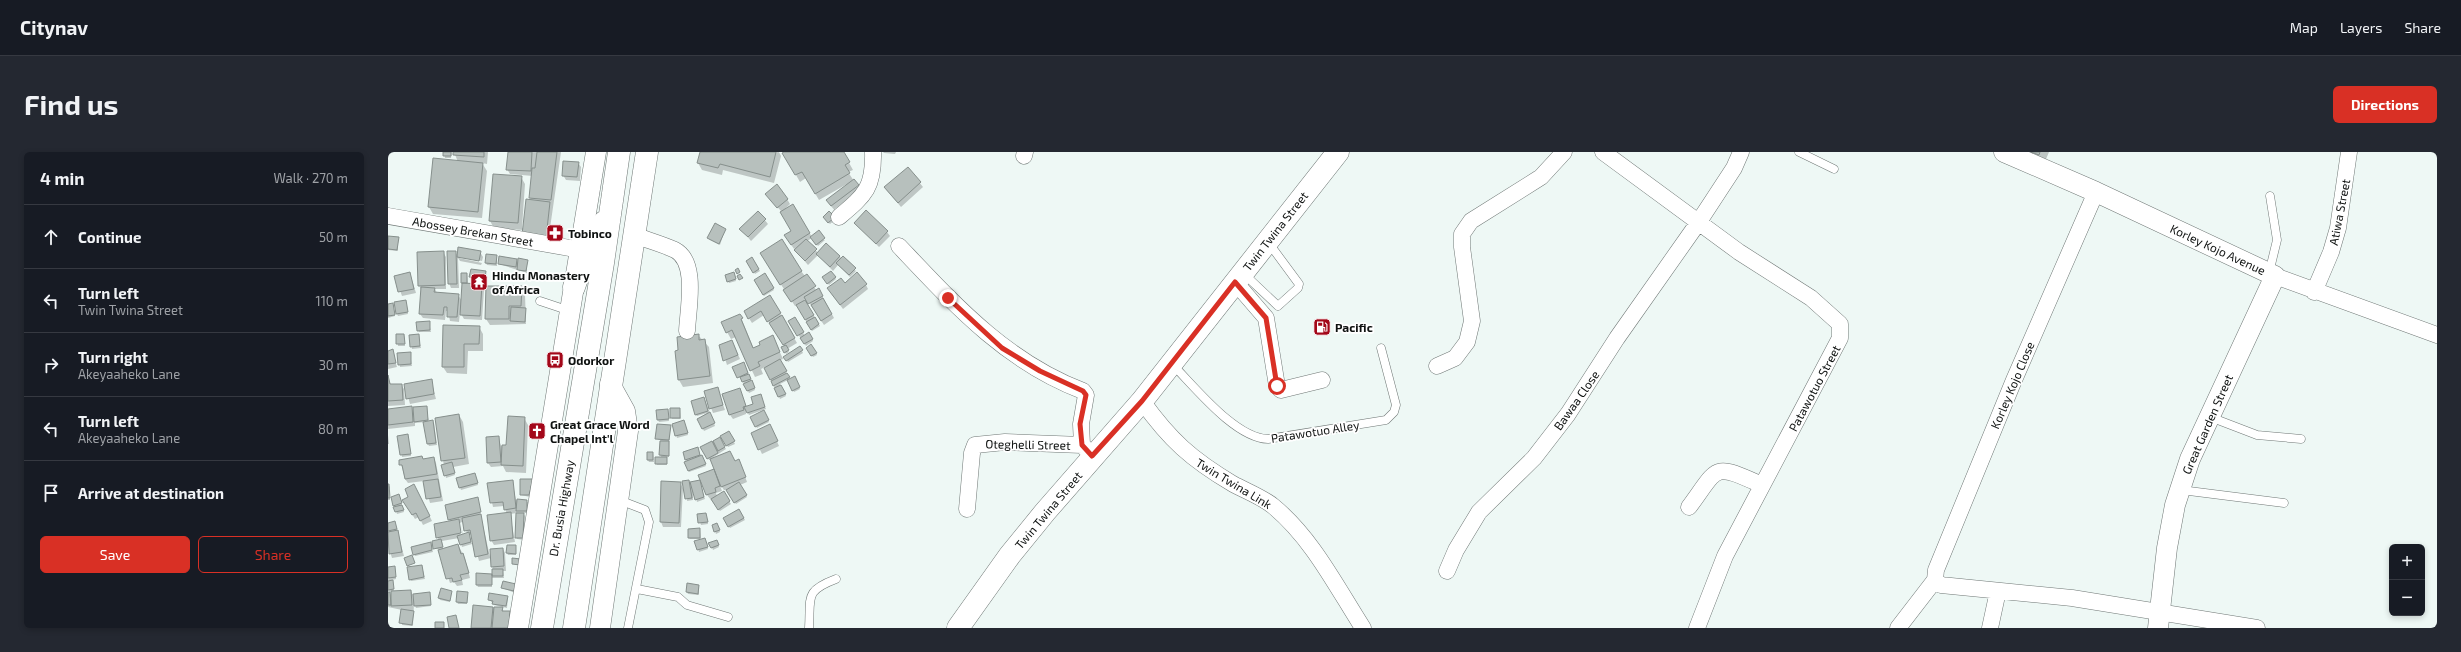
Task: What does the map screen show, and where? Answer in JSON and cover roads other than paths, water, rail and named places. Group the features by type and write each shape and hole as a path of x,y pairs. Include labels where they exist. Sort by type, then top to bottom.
{"main road":[{"name":"Dr. Busia Highway","path":"542,628 612,209 619,152"},
{"path":"574,628 610,384 648,152"},
{"name":"Twin Twina Street","path":"958,628 1087,451 1142,401 1338,152"},
{"path":"574,287 583,261 587,237 612,209"},
{"path":"587,237 603,263"},
{"path":"562,628 575,549 575,534 563,496"}],"street":[{"path":"587,237 596,152"},
{"path":"839,217 864,197 874,171 873,152"},
{"path":"1437,366 1455,358 1467,342 1472,321 1462,247 1462,234 1471,221 1541,178 1564,152"},
{"name":"Patawotuo Street","path":"1603,152 1739,252 1811,298 1840,324 1840,338 1725,556 1697,628"},
{"name":"Bawaa Close","path":"1447,571 1456,550 1479,512 1534,458 1568,414 1617,338 1698,223 1734,168 1741,152"},
{"name":"Korley Kojo Avenue","path":"2004,152 2096,192 2272,275 2314,292 2437,335"},
{"name":"Atiwa Street","path":"2314,292 2331,252 2338,228 2349,152"},
{"name":"Korley Kojo Close","path":"1898,628 1935,580 1936,570 2014,380 2096,192"},
{"name":"Abossey Brekan Street","path":"388,216 587,237"},
{"path":"634,235 676,251 686,259 690,270 687,331"},
{"path":"899,246 948,298 1002,348 1040,371 1083,391 1086,395 1080,424 1087,451"},
{"name":"Great Garden Street","path":"2159,621 2167,548 2180,490 2190,459 2272,275"},
{"path":"1239,277 1266,318 1277,386 1281,390 1322,380"},
{"name":"Dr. Busia Highway","path":"518,628 574,287"},
{"path":"600,628 619,500 628,421 610,384"},
{"name":"Twin Twina Link","path":"1142,401 1162,430 1184,452 1223,478 1271,504 1291,521 1363,628"},
{"name":"Oteghelli Street","path":"967,509 972,453 975,445 1005,442 1087,451"},
{"path":"1689,507 1715,472 1723,470 1733,472 1762,485"},
{"path":"1935,580 1941,586 2072,598 2159,621 2257,628"},
{"path":"1990,628 1998,591"}],"lane":[{"path":"1799,152 1834,169"},
{"path":"2270,196 2277,240 2272,275"},
{"path":"1239,277 1278,306 1298,288 1299,284 1267,242"},
{"path":"540,301 570,311"},
{"name":"Patawotuo Alley","path":"1171,364 1235,426 1256,439 1268,439 1386,420 1394,412 1396,405 1382,348"},
{"path":"2210,416 2257,434 2301,439"},
{"path":"2180,490 2284,503"},
{"path":"619,500 645,510 649,515 650,522 628,628"},
{"path":"809,628 811,596 817,586 836,579"},
{"path":"637,589 678,597 686,605 728,617"}],"place":[{"name":"Tobinco","path":"555,233"},
{"name":"Hindu Monastery of Africa","path":"479,282"},
{"name":"Pacific","path":"1322,327"},
{"name":"Odorkor","path":"555,360"},
{"name":"Great Grace Word Chapel Int'l","path":"537,431"}]}
